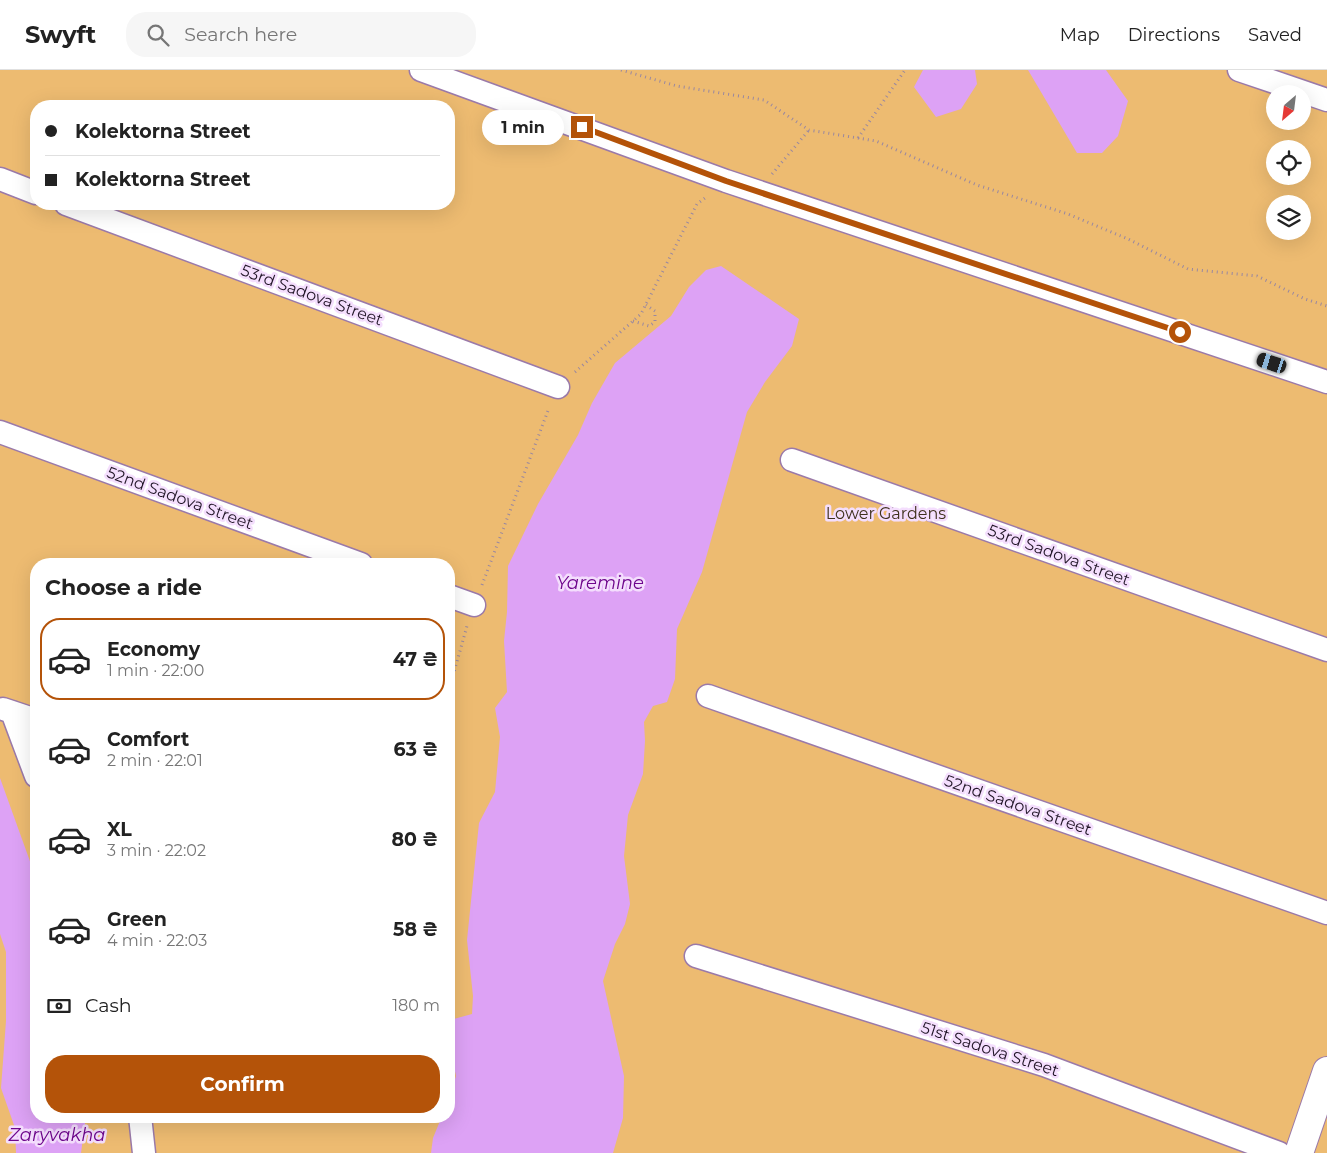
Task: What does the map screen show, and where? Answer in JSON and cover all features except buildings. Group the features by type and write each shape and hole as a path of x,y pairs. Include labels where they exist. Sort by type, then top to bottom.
{"street":[{"path":"421,70 726,181 1327,382"},
{"path":"1239,70 1327,100"},
{"path":"0,179 30,190"},
{"name":"53rd Sadova Street","path":"82,210 558,387"},
{"name":"52nd Sadova Street","path":"0,432 345,558"},
{"name":"53rd Sadova Street","path":"792,460 1327,650"},
{"path":"455,598 474,605"},
{"name":"52nd Sadova Street","path":"708,696 1327,913"},
{"path":"6,710 30,718"},
{"path":"6,710 30,763"},
{"name":"51st Sadova Street","path":"696,956 1044,1065 1280,1153"},
{"path":"1298,1153 1327,1071"},
{"path":"141,1123 144,1153"}],"path":[{"path":"621,70 677,86 764,100 809,130 876,141 977,185 1068,214 1128,239 1188,269 1257,276 1304,299 1327,306"},
{"path":"858,138 905,70"},
{"path":"757,191 809,130"},
{"path":"455,670 474,605 558,387 641,314 697,204 726,181"},
{"path":"633,321 648,326 655,322 655,311 646,304"}],"green space":[{"name":"Lower Gardens","path":"0,70 1327,70 1327,1153 0,1153"}],"water":[{"path":"923,70 975,70 977,84 961,109 936,117 914,87"},
{"path":"1028,70 1106,70 1128,101 1118,136 1102,153 1077,153"},
{"name":"Yaremine","path":"721,266 799,319 792,346 765,382 747,412 702,572 677,629 675,679 667,702 653,706 644,722 643,774 628,815 624,856 630,904 625,924 615,944 603,981 624,1076 623,1118 613,1153 431,1153 433,1138 439,1123 455,1123 455,1019 472,1014 473,996 467,940 479,823 495,792 500,737 495,708 507,692 504,641 508,566 538,504 578,435 592,403 615,363 671,316 689,287 706,270"},
{"name":"Zaryvakha","path":"0,778 30,861 30,1123 85,1123 81,1153 16,1153 15,1128 1,1088 6,1021 6,952 0,934"}],"route":[{"path":"582,127 726,181 1180,332"}]}
